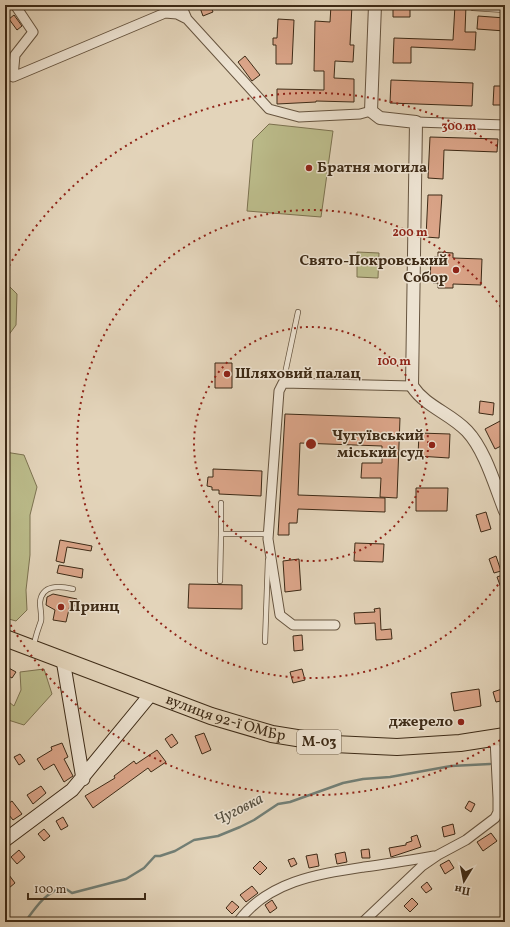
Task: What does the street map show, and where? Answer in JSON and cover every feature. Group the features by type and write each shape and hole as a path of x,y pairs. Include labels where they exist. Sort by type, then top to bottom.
{"highway":[{"name":"вулиця 92-ї ОМБр","path":"7,641 34,648 151,694 241,726 272,734 326,743 397,747 429,746 500,738"}],"main road":[{"path":"63,660 83,779"},
{"path":"5,840 72,790 83,779 151,694"}],"street":[{"path":"15,5 33,32 15,56 13,77 164,13 176,14 186,19 269,109 299,117 360,114 371,111"},
{"path":"181,5 186,19"},
{"path":"371,111 375,5"},
{"path":"371,111 380,118 416,122 505,125"},
{"path":"416,122 412,386 420,397 456,421 476,441 505,511"},
{"path":"335,624 293,625 280,615 268,536 279,391 283,383 412,386"},
{"path":"363,922 422,866 438,855 466,840 493,820 497,815 502,808 500,738"},
{"path":"238,922 245,913 262,898 278,889 300,880 327,873 438,855"}],"lane":[{"path":"473,5 473,8 505,10"},
{"path":"283,383 298,312"},
{"path":"220,581 221,503"},
{"path":"221,534 268,536 265,642"},
{"path":"34,648 36,631 41,620 40,601 44,593 56,586 73,588"}],"green space":[{"path":"269,124 333,131 321,217 247,211 253,140"},
{"path":"357,252 379,253 378,278 357,277"},
{"path":"5,282 17,294 16,325 5,340"},
{"path":"5,452 24,455 37,487 30,515 30,555 26,590 27,610 16,621 5,618"},
{"path":"44,669 52,694 24,725 5,719 5,699 14,706 21,690 20,672"}],"building":[{"path":"199,5 210,5 213,12 203,16"},
{"path":"331,5 352,5 350,45 354,45 353,62 335,61 334,78 354,79 354,102 316,101 277,104 277,89 324,90 324,71 314,71 315,21 330,22"},
{"path":"393,5 410,5 410,17 393,17"},
{"path":"455,5 466,5 465,32 476,32 475,50 411,47 411,63 393,63 394,38 453,40"},
{"path":"14,15 22,26 17,30 9,19"},
{"path":"478,16 505,18 505,31 477,29"},
{"path":"278,19 294,20 292,64 276,64 276,45 273,45 273,38 277,38"},
{"path":"245,56 260,75 252,81 238,62"},
{"path":"391,80 473,83 472,106 390,103"},
{"path":"494,86 505,86 505,105 493,105"},
{"path":"430,137 498,139 497,152 444,150 443,179 428,178"},
{"path":"428,195 442,195 439,238 426,237"},
{"name":"Свято-Покровський Собор","path":"438,252 453,253 453,258 482,259 481,285 453,284 453,288 438,288 438,283 433,283 433,280 430,280 431,259 434,260 434,257 438,257"},
{"name":"Шляховий палац","path":"215,363 232,363 232,388 215,388"},
{"path":"480,401 494,403 493,415 479,413"},
{"path":"285,414 400,418 397,498 380,497 381,478 361,478 362,463 382,463 382,446 300,443 298,495 385,498 385,512 298,509 297,523 289,523 289,535 278,535"},
{"path":"502,420 505,426 505,444 495,449 485,429"},
{"path":"419,433 450,434 449,458 418,456"},
{"path":"213,469 262,471 261,496 219,494 219,490 212,490 212,487 207,486 208,477 213,477"},
{"path":"416,488 448,488 447,511 416,511"},
{"path":"486,512 491,529 481,532 476,515"},
{"path":"60,540 92,546 91,551 67,547 64,563 56,561"},
{"path":"355,543 384,544 383,562 354,561"},
{"path":"496,556 501,571 494,573 489,559"},
{"path":"299,559 301,590 285,592 283,561"},
{"path":"59,565 83,569 82,578 57,573"},
{"path":"505,574 505,595 504,596 497,577"},
{"path":"189,584 242,585 242,609 188,608"},
{"path":"53,594 77,599 76,606 70,605 66,622 53,620 55,610 46,605 47,597"},
{"path":"380,608 381,630 391,629 392,639 376,640 375,623 355,624 354,613 375,612 374,609"},
{"path":"302,635 303,650 294,651 293,636"},
{"path":"5,666 16,672 12,678 5,674"},
{"path":"302,669 305,680 293,683 290,672"},
{"path":"479,689 481,706 454,711 451,693"},
{"path":"502,689 505,700 496,702 493,692"},
{"path":"204,733 211,750 202,754 195,736"},
{"path":"172,734 178,743 171,748 165,739"},
{"path":"62,743 68,757 64,759 73,776 64,782 54,764 44,770 37,759 52,750 51,747"},
{"path":"157,750 166,762 151,772 148,768 93,808 85,796 115,778 114,776 134,761 136,764"},
{"path":"20,754 25,761 19,765 14,757"},
{"path":"41,786 46,793 33,804 27,795"},
{"path":"12,801 22,814 13,820 5,810 5,806"},
{"path":"469,801 475,804 471,812 465,808"},
{"path":"63,817 68,826 61,830 56,821"},
{"path":"453,824 455,834 444,837 442,827"},
{"path":"44,829 50,836 44,841 38,834"},
{"path":"491,833 497,841 483,851 477,842"},
{"path":"417,835 421,847 391,857 389,848 406,845 406,843 412,841 411,837"},
{"path":"369,849 370,858 362,858 361,850"},
{"path":"19,850 25,857 17,864 11,857"},
{"path":"345,852 347,862 337,864 335,854"},
{"path":"317,854 319,866 309,868 306,856"},
{"path":"294,858 297,864 291,867 288,860"},
{"path":"449,860 454,868 445,874 440,865"},
{"path":"260,861 267,868 260,875 253,868"},
{"path":"9,875 15,883 9,888 5,883 5,879"},
{"path":"427,882 432,889 426,893 421,887"},
{"path":"252,886 258,893 246,902 240,895"},
{"path":"412,898 418,904 410,912 404,906"},
{"path":"272,900 277,908 270,913 265,905"},
{"path":"232,901 239,907 232,914 226,908"}],"waterway":[{"name":"Чуговка","path":"25,922 41,901 51,893 63,887 72,893 126,879 144,868 155,856 160,856 175,851 194,840 218,836 240,827 254,820 278,804 290,802 343,783 363,779 390,777 451,766 490,764"}],"place":[{"name":"Братня могила","path":"309,168"},
{"name":"Свято-Покровський Собор","path":"456,270"},
{"name":"Шляховий палац","path":"227,374"},
{"name":"Чугуївський міський суд","path":"432,445"},
{"name":"Принц","path":"61,607"},
{"name":"джерело","path":"461,722"}]}
